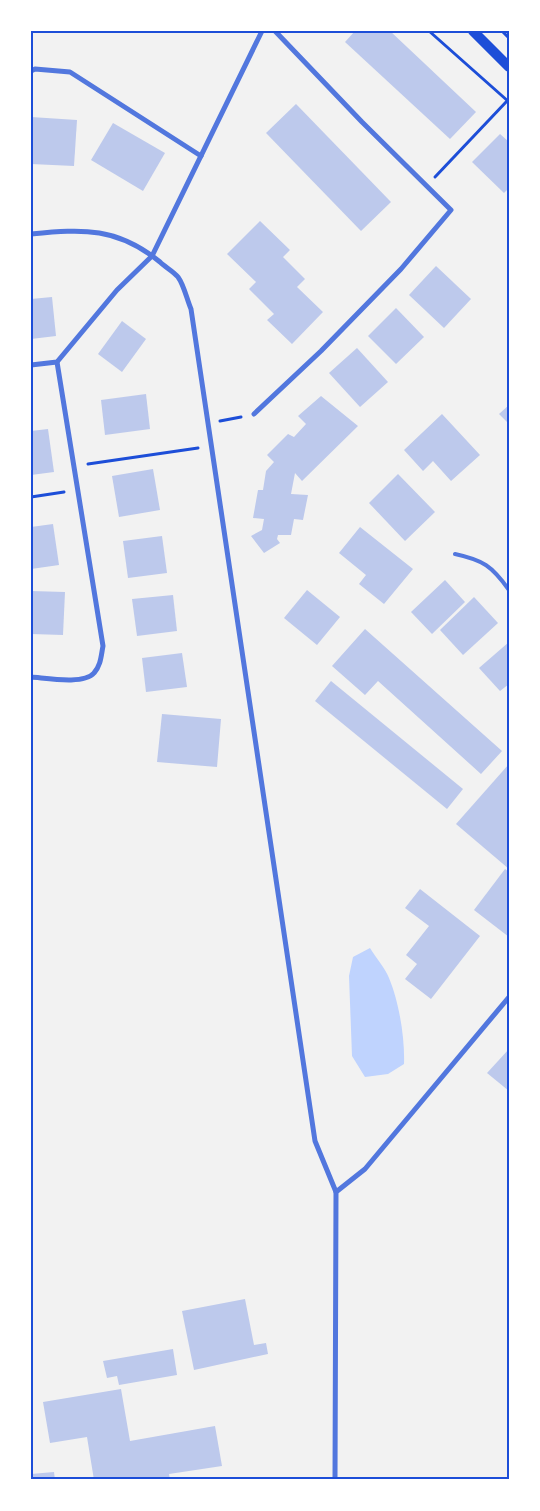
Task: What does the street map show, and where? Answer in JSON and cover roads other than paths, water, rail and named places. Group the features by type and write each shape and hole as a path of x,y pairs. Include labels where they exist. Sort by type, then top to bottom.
{"main road":[{"path":"472,31 509,67"}],"street":[{"path":"31,365 57,362 117,290 152,256 262,31"},
{"path":"254,414 321,351 401,269 451,210 275,31"},
{"path":"31,71 35,69 70,72 201,156"},
{"path":"31,234 58,231 95,231 127,240 152,256 178,278 190,309 315,1141 336,1192 334,1480"},
{"path":"31,676 77,680 93,675 100,664 102,646 57,362"},
{"path":"336,1192 365,1169 509,998"}],"lane":[{"path":"455,554 478,559 499,576 509,590"}],"water":[{"path":"370,948 387,974 396,998 402,1032 404,1064 388,1074 365,1077 352,1056 349,976 353,957"}]}
